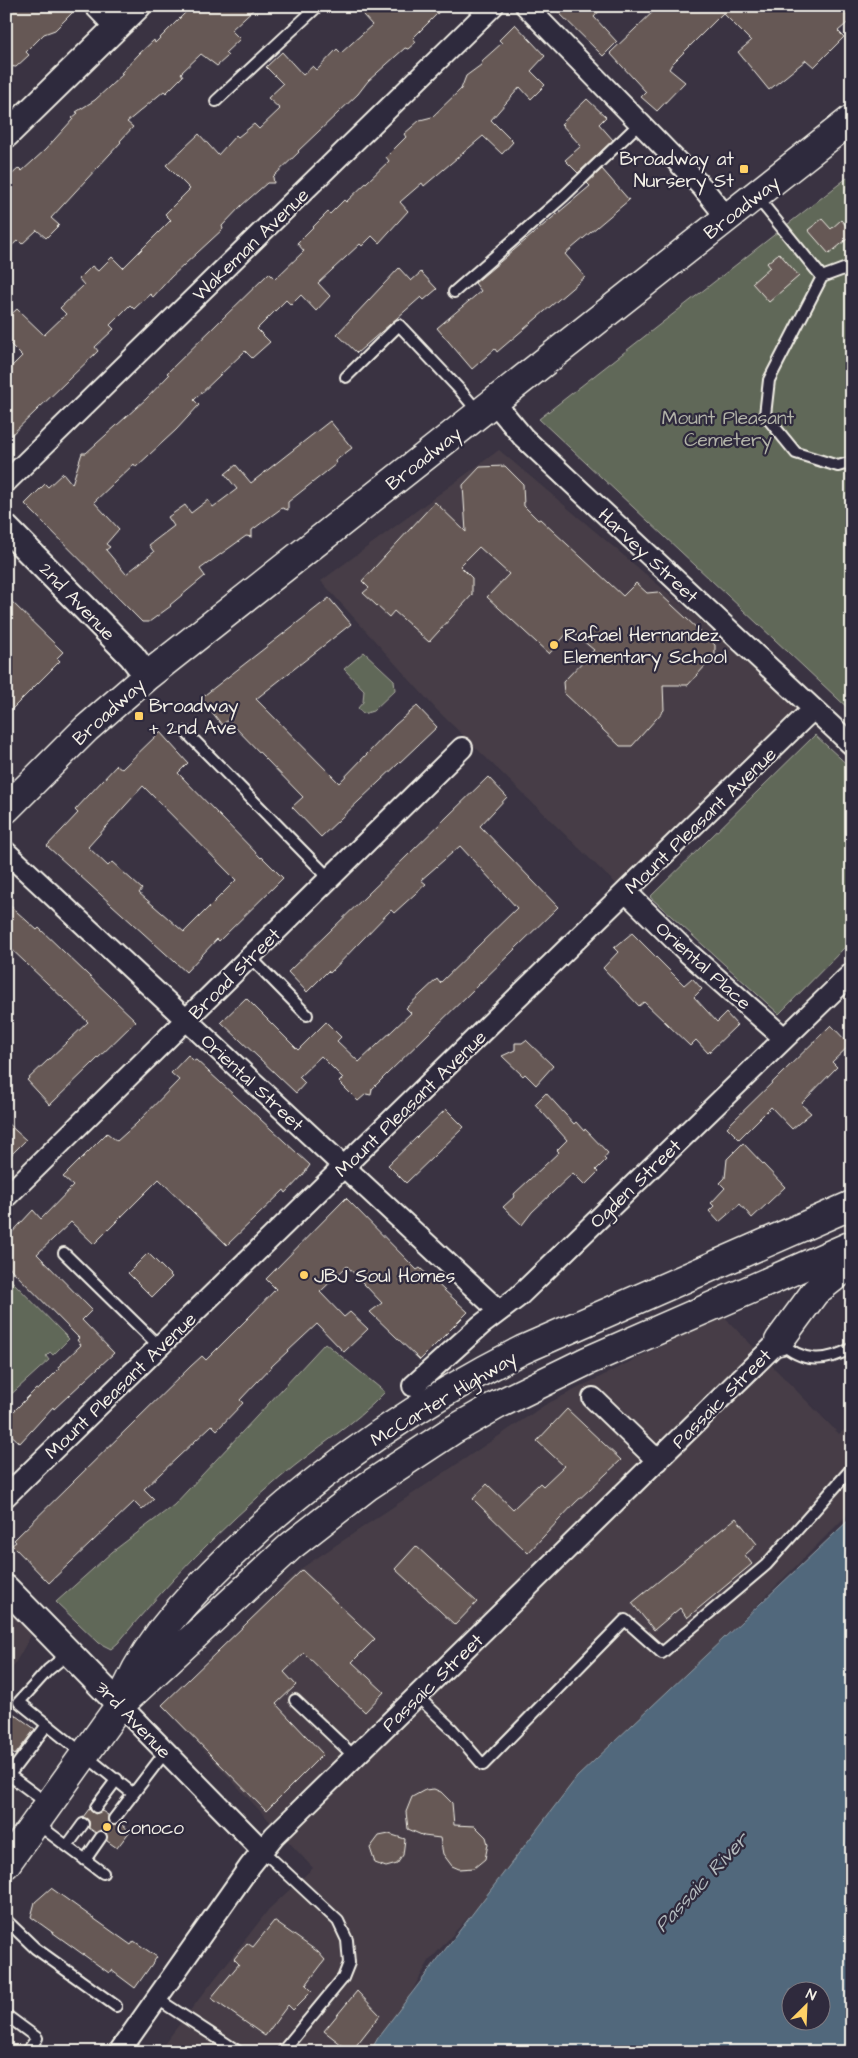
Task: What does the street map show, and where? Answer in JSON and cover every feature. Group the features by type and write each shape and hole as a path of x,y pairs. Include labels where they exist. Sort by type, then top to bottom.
{"main road":[{"name":"Broadway","path":"6,809 86,729 148,676 852,120"},
{"name":"McCarter Highway","path":"120,1705 142,1657 192,1594 275,1514 307,1487 389,1428 478,1372 522,1350 852,1205"},
{"name":"McCarter Highway","path":"6,1864 120,1705 291,1546 368,1486 453,1430 497,1405 587,1361 852,1245"},
{"path":"779,1341 815,1292 852,1262"}],"street":[{"path":"96,6 116,28"},
{"path":"6,135 138,6"},
{"name":"Wakeman Avenue","path":"6,482 493,6"},
{"path":"526,6 712,197 727,218"},
{"name":"Harvey Street","path":"487,408 523,437 852,745"},
{"name":"2nd Avenue","path":"6,528 128,652 148,676"},
{"name":"Mount Pleasant Avenue","path":"6,1496 813,709"},
{"name":"Broad Street","path":"6,1197 462,748"},
{"name":"Oriental Street","path":"6,852 499,1311"},
{"name":"Oriental Place","path":"626,892 688,952 784,1038"},
{"name":"Ogden Street","path":"412,1386 518,1297 784,1038 850,979"},
{"name":"Passaic Street","path":"119,2052 262,1850 779,1341"},
{"path":"593,1398 658,1461"},
{"name":"3rd Avenue","path":"6,1588 262,1850"}],"lane":[{"path":"216,101 318,6"},
{"path":"454,292 564,196 640,123"},
{"path":"755,196 822,277"},
{"path":"852,266 822,277 769,380 765,415 796,453 838,466 852,462"},
{"path":"346,377 399,325 453,382 487,408"},
{"path":"186,732 330,879"},
{"path":"250,958 307,1015"},
{"path":"64,1253 160,1347"},
{"path":"779,1341 793,1352 811,1360 830,1358 852,1348"},
{"path":"417,1696 458,1735 483,1765 625,1620 662,1653 766,1564 852,1468"},
{"path":"69,1652 48,1670 19,1702 132,1793"},
{"path":"295,1700 355,1757"},
{"path":"46,1725 9,1775 67,1846 103,1873"},
{"path":"114,1819 166,1751"},
{"path":"96,1807 117,1779"},
{"path":"67,1846 83,1824"},
{"path":"86,1860 101,1837"},
{"path":"262,1850 338,1921 347,1940 350,1963 344,1978 282,2052"},
{"path":"6,1920 35,1948 116,2006"},
{"path":"156,1998 239,2052"},
{"path":"6,2015 36,2038 27,2052"}],"shaded area":[{"name":"Rafael Hernandez Elementary School","path":"499,450 805,709 618,886 436,709 321,581"},
{"path":"722,1315 839,1434 852,1424 852,1510 672,1690 429,1961 377,2052 158,2052 269,1909 313,1868 162,1705 302,1568 545,1405"},
{"path":"6,1596 37,1625 6,1679"}],"green space":[{"name":"Mount Pleasant Cemetery","path":"852,174 852,712 539,419"},
{"path":"364,652 394,680 395,690 373,711 363,714 358,708 363,702 364,690 344,669"},
{"path":"815,735 852,769 852,940 779,1014 650,897"},
{"path":"10,1279 69,1339 53,1355 50,1352 46,1356 49,1360 6,1399 6,1283"},
{"path":"325,1343 385,1392 347,1426 294,1466 237,1516 175,1578 118,1643 111,1649 99,1643 56,1602 112,1552 174,1505"}],"water":[{"name":"Passaic River","path":"852,1517 852,2040 842,2052 370,2052 379,2036 577,1777"}],"building":[{"path":"6,6 79,6 55,30 44,34 26,52 29,55 16,67 6,66"},
{"path":"192,6 257,6 231,30 240,39 225,53 228,56 217,66 201,54 181,73 183,76 166,93 164,91 127,122 133,127 51,218 59,225 46,238 37,230 22,244 18,240 6,251 6,180 19,168 22,171 45,150 78,113 76,112 95,100 123,74 121,73 139,54 154,40 155,43"},
{"path":"355,6 445,6 413,38 416,42 408,49 405,48 368,81 358,94 298,151 273,177 274,183 267,183 242,205 222,226 223,229 171,277 153,297 150,294 134,309 130,305 110,325 114,329 95,347 98,351 6,440 6,372 22,356 6,340 6,319 17,309 44,335 66,314 60,308 84,285 79,279 92,266 98,271 112,257 123,268 171,220 165,214 190,189 166,165 199,134 218,155 236,135 238,137 254,124 259,129 280,109 268,98 283,84 266,67 282,52 303,75 313,66 317,70 337,49 341,53 372,25"},
{"path":"552,6 604,6 594,17 617,42 603,56"},
{"path":"659,6 852,6 852,19 838,31 844,37 814,67 806,60 769,90 738,52 751,41 723,13 672,64 669,69 685,82 657,111 641,97 646,92 610,53"},
{"path":"515,24 545,56 531,71 545,85 531,99 520,87 491,120 513,142 502,154 483,136 424,186 422,183 400,202 408,211 379,243 372,236 362,246 360,244 318,283 330,296 316,311 301,295 291,305 286,300 257,329 270,342 252,358 245,351 194,400 199,405 176,430 136,467 134,464 94,502 119,529 106,544 110,547 106,550 126,574 154,552 149,545 174,526 168,517 185,505 191,513 208,500 213,507 237,489 225,474 236,465 251,483 330,421 352,448 335,461 336,464 288,502 288,510 282,508 252,530 252,537 246,536 200,569 205,576 171,606 149,622 142,622 25,504 45,484 48,487 63,473 72,484 82,453 86,453 146,399 169,375 167,373 269,273 275,279 304,251 297,243 328,212 330,214 344,200 346,202 389,161 386,157 406,137 404,134 420,120 432,117 461,89 466,76 481,65 483,60 502,43 499,40"},
{"path":"587,99 606,117 599,124 613,140 578,173 565,160 581,146 561,124"},
{"path":"602,169 629,200 565,254 585,277 497,352 495,349 472,369 437,328 481,291 475,283 590,186 587,183"},
{"path":"822,219 831,229 841,220 852,232 852,235 829,254 808,230"},
{"path":"779,253 799,276 769,302 752,283 770,267 767,263"},
{"path":"399,268 411,281 421,272 437,289 424,300 421,297 357,353 337,334"},
{"path":"505,466 523,484 524,506 623,596 636,583 647,593 658,592 715,645 715,655 688,685 663,685 664,710 632,746 620,746 564,693 563,682 594,650 570,630 549,654 487,597 509,574 479,547 460,566 472,578 472,595 429,642 394,611 389,617 363,593 369,588 362,581 435,502 466,532 463,485 480,467"},
{"path":"6,596 63,652 57,658 60,661 6,715"},
{"path":"329,598 351,624 256,699 339,783 395,725 417,706 437,727 321,837 292,807 303,797 228,720 222,725 201,698"},
{"path":"160,732 188,763 178,773 283,878 219,941 217,939 186,972 47,846 78,813 75,810 117,765 122,769","holes":["143,786 236,880 184,932 139,893 142,889 112,862 108,866 88,847"]},
{"path":"488,777 507,797 480,826 558,907 372,1089 371,1095 366,1094 358,1101 339,1082 343,1078 321,1056 299,1077 305,1083 296,1093 221,1022 246,998 298,1050 326,1022 341,1037 337,1041 359,1062 411,1013 406,1008 437,979 440,983 517,908 460,846 421,880 426,884 394,913 391,910 330,973 328,971 307,992 288,972"},
{"path":"6,902 37,930 39,928 136,1021 50,1105 27,1080 88,1022 6,944"},
{"path":"632,933 684,985 692,978 702,989 694,997 717,1022 726,1013 737,1025 708,1053 696,1040 690,1046 644,1002 639,1006 603,968 618,952 614,948"},
{"path":"831,1025 850,1045 832,1062 837,1067 801,1104 811,1113 792,1129 771,1107 739,1139 727,1127"},
{"path":"526,1040 553,1066 536,1085 525,1074 523,1076 502,1056 515,1050 515,1043 522,1043"},
{"path":"188,1055 194,1061 196,1060 310,1165 286,1193 284,1190 227,1245 159,1179 94,1244 71,1222 37,1254 92,1310 82,1320 114,1353 54,1409 53,1407 20,1443 6,1430 6,1405 13,1412 36,1389 38,1390 81,1345 77,1340 79,1338 6,1264 6,1239 33,1210 41,1219 73,1186 63,1177 107,1133 117,1141 136,1124 179,1080 171,1073"},
{"path":"546,1093 574,1124 576,1122 584,1131 585,1129 608,1153 604,1158 606,1160 596,1170 598,1172 585,1185 573,1173 532,1212 522,1225 503,1207 515,1196 514,1194 559,1152 557,1150 567,1140 535,1104"},
{"path":"446,1109 464,1127 406,1183 388,1165"},
{"path":"6,1122 26,1140 6,1160"},
{"path":"743,1143 785,1187 752,1218 740,1204 719,1222 709,1211 714,1206 711,1203 725,1188 720,1183 725,1178 727,1159"},
{"path":"346,1198 417,1270 420,1268 468,1312 420,1360 370,1312 382,1303 347,1266 320,1292 344,1317 350,1312 368,1329 344,1352 317,1324 273,1365 240,1400 243,1403 217,1430 212,1425 144,1489 154,1499 142,1510 134,1502 49,1583 12,1545 16,1542 14,1540 191,1366 202,1356 206,1360 249,1317 276,1289 266,1279"},
{"path":"148,1253 172,1277 152,1297 128,1273"},
{"path":"567,1409 621,1460 575,1503 528,1553 473,1499 487,1484 513,1509 540,1483 543,1486 564,1466 537,1441"},
{"path":"736,1518 757,1544 745,1555 752,1564 687,1618 680,1608 654,1630 632,1603"},
{"path":"416,1546 477,1602 455,1625 395,1569"},
{"path":"302,1570 375,1639 352,1662 384,1692 365,1712 304,1653 284,1672 296,1685 276,1704 323,1754 266,1811 162,1705"},
{"path":"6,1708 35,1729 15,1755 6,1749"},
{"path":"434,1789 441,1792 452,1803 454,1825 475,1826 486,1837 488,1844 485,1859 474,1868 459,1869 452,1866 443,1854 440,1838 424,1836 408,1829 406,1812 412,1797 425,1790"},
{"name":"Conoco","path":"89,1809 95,1814 102,1811 108,1815 110,1825 119,1823 130,1831 117,1848 107,1841 105,1832 101,1830 96,1833 89,1828 89,1821 83,1817"},
{"path":"389,1834 405,1839 403,1855 397,1864 386,1867 375,1863 370,1848 379,1836"},
{"path":"51,1888 131,1945 134,1941 157,1957 135,1988 111,1970 109,1973 31,1917 35,1902"},
{"path":"274,1921 318,1952 325,1960 306,1985 312,1991 293,2010 288,2005 265,2036 211,1998 239,1964 234,1959 247,1943 253,1947"},
{"path":"357,1991 380,2015 351,2052 324,2031"}],"place":[{"name":"Broadway at Nursery St","path":"744,169"},
{"name":"Rafael Hernandez Elementary School","path":"554,645"},
{"name":"Broadway + 2nd Ave","path":"139,716"},
{"name":"JBJ Soul Homes","path":"304,1275"},
{"name":"Conoco","path":"107,1827"}]}
